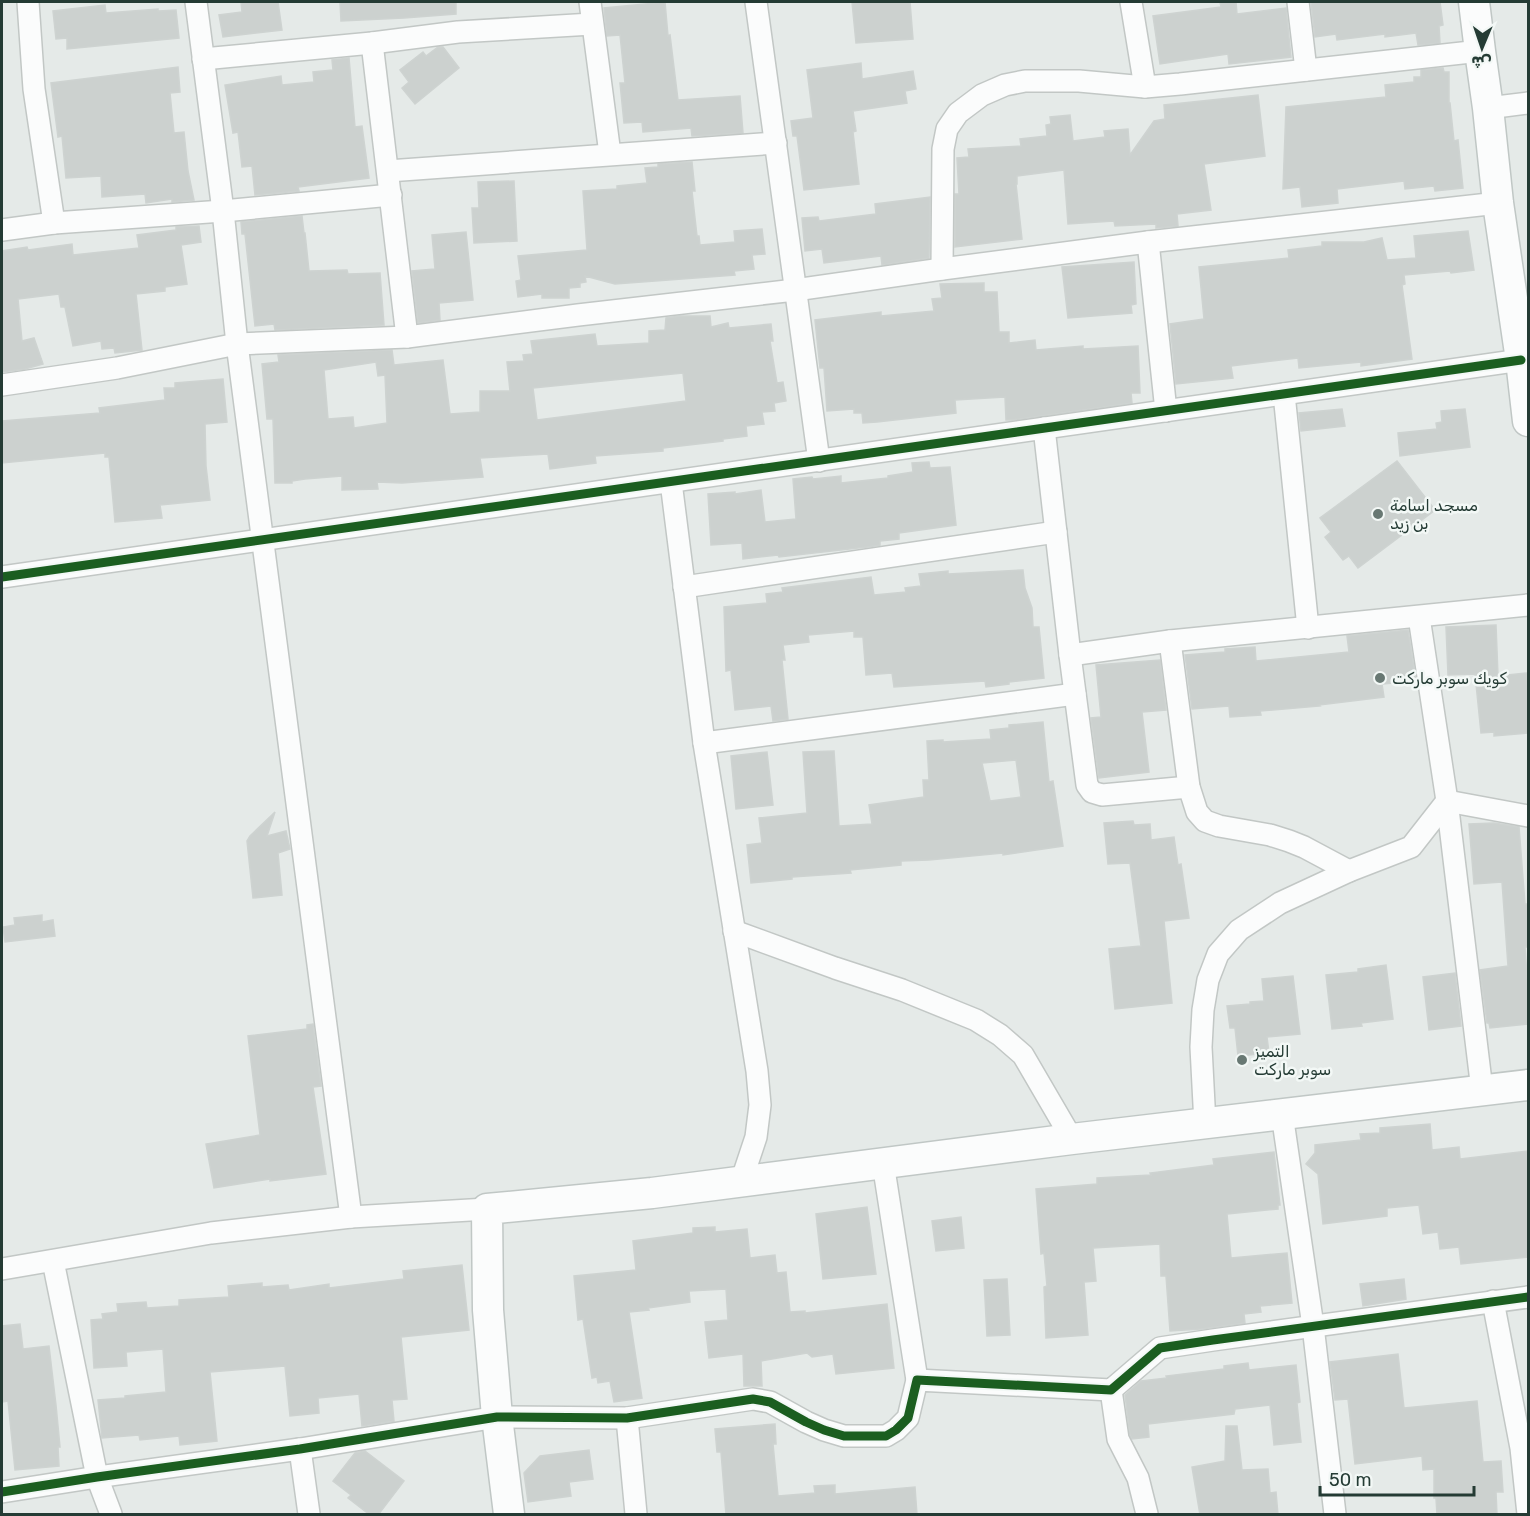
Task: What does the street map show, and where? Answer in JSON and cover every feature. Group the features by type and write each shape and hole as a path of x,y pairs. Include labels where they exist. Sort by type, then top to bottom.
{"street":[{"path":"28,2 34,89 54,223"},
{"path":"196,2 224,211 237,344 262,540 351,1217"},
{"path":"590,2 610,154"},
{"path":"756,2 819,461"},
{"path":"1131,2 1145,87"},
{"path":"1298,2 1306,70"},
{"path":"1474,2 1498,202 1518,274 1521,360 1528,421"},
{"path":"203,59 372,43 458,32 592,24"},
{"path":"372,43 407,337"},
{"path":"942,268 943,149 947,129 958,113 982,95 1005,85 1025,81 1079,81 1145,87 1479,51"},
{"path":"1488,108 1528,103"},
{"path":"388,171 776,143"},
{"path":"2,230 54,223 224,211 391,195"},
{"path":"2,386 117,368 237,344 407,337 795,290 942,268 1148,242 1498,202"},
{"path":"1148,242 1166,411"},
{"path":"2,577 1521,360"},
{"path":"1284,394 1308,628"},
{"path":"1044,429 1087,785 1092,792 1102,795 1189,787"},
{"path":"671,482 704,743 758,1071 760,1105 756,1137 741,1182"},
{"path":"684,587 1056,532"},
{"path":"1070,655 1170,641 1528,605"},
{"path":"1419,617 1447,801 1482,1090"},
{"path":"1170,641 1189,787 1197,812 1206,821 1219,826 1270,835 1289,841 1349,871"},
{"path":"704,743 1075,694"},
{"path":"1447,801 1528,816"},
{"path":"1205,1124 1201,1047 1203,1010 1208,980 1218,954 1239,930 1280,903 1349,871 1411,848 1447,801"},
{"path":"734,931 816,962 902,990 976,1020 1000,1035 1023,1055 1072,1139"},
{"path":"2,1269 211,1233 351,1217 487,1209 652,1193 1072,1139 1528,1085"},
{"path":"1282,1114 1313,1326 1335,1515"},
{"path":"2,1492 300,1449 497,1417 627,1418 753,1399 770,1402 806,1422 844,1436 886,1436 908,1418 917,1380 883,1163"},
{"path":"487,1209 488,1310 497,1417 509,1515"},
{"path":"53,1261 97,1477 111,1515"},
{"path":"917,1380 1111,1390 1160,1348 1528,1297"},
{"path":"1493,1301 1525,1448 1528,1515"},
{"path":"1111,1390 1118,1439 1138,1478 1147,1515"},
{"path":"627,1418 636,1515"},
{"path":"300,1449 309,1515"}],"building":[{"path":"241,2 278,2 282,30 223,37 219,15 242,12"},
{"path":"340,2 456,2 456,14 341,21"},
{"path":"665,2 678,100 740,96 743,133 692,136 691,128 643,132 642,122 624,123 620,83 625,83 620,35 607,36 604,8"},
{"path":"852,2 910,2 913,39 856,43"},
{"path":"1220,2 1236,2 1237,14 1286,8 1291,57 1229,64 1228,54 1160,64 1153,16 1221,7"},
{"path":"1311,2 1440,2 1443,25 1439,26 1440,43 1418,45 1416,33 1337,40 1336,34 1315,37"},
{"path":"105,5 106,13 176,10 179,38 67,49 67,38 56,39 53,11"},
{"path":"438,47 443,47 459,68 415,104 402,88 409,82 400,70 423,52 426,56"},
{"path":"349,58 355,127 362,126 369,178 298,187 299,191 255,195 252,166 242,167 238,132 233,133 225,85 281,76 282,85 314,82 313,72 333,70 332,60"},
{"path":"861,63 862,79 913,71 916,89 905,91 907,103 853,111 859,184 804,190 797,136 793,136 791,121 813,118 807,70"},
{"path":"178,67 180,92 170,93 174,133 184,132 194,200 172,202 172,199 146,203 145,194 102,197 101,176 66,178 62,136 58,137 51,83"},
{"path":"1443,68 1444,72 1449,72 1449,103 1454,141 1458,140 1463,188 1435,191 1434,186 1405,189 1404,181 1337,189 1338,203 1302,207 1300,187 1283,189 1286,107 1386,97 1385,85 1414,82 1414,77 1421,77 1421,70"},
{"path":"1258,95 1265,156 1204,164 1211,210 1177,214 1178,226 1156,228 1156,224 1115,226 1114,221 1068,224 1064,170 1017,176 1022,239 955,247 955,194 959,194 957,158 969,157 968,149 1021,146 1020,139 1047,136 1046,125 1051,124 1050,117 1070,115 1073,141 1105,137 1104,131 1128,129 1130,155 1154,121 1165,119 1164,105"},
{"path":"692,162 695,191 692,191 700,245 735,242 734,231 762,229 765,254 752,255 754,269 734,271 735,275 615,284 585,276 586,282 580,283 580,287 569,288 569,298 542,298 542,294 518,297 516,281 521,280 518,256 587,250 583,191 617,189 617,186 647,183 645,168 658,167 658,164"},
{"path":"514,181 517,241 474,243 472,208 479,208 478,182"},
{"path":"930,197 929,258 882,265 881,256 824,263 822,249 805,251 802,218 818,217 819,221 876,214 875,204"},
{"path":"302,216 309,271 347,270 348,274 380,273 384,325 275,330 274,324 255,326 245,234 242,234 241,222"},
{"path":"199,226 201,242 181,245 187,284 165,287 165,291 136,294 142,350 115,353 114,348 102,349 101,341 73,346 65,307 61,307 59,294 18,299 22,341 34,338 43,364 2,372 2,251 72,244 73,255 139,248 137,235 176,230 176,227"},
{"path":"1468,231 1474,270 1404,275 1405,284 1402,285 1412,359 1361,366 1361,362 1299,368 1298,358 1231,366 1233,378 1176,384 1170,324 1204,319 1199,267 1289,258 1288,250 1322,246 1322,242 1364,242 1382,238 1387,260 1416,258 1414,236"},
{"path":"466,232 473,300 439,303 440,320 418,323 412,271 435,269 432,235"},
{"path":"1134,262 1136,304 1131,305 1132,313 1068,318 1062,267"},
{"path":"984,283 984,292 997,292 999,332 1009,332 1009,343 1035,340 1036,350 1083,346 1083,349 1138,346 1140,393 1131,393 1132,403 1012,420 1006,420 1005,397 955,400 956,413 877,422 863,423 862,413 854,413 854,409 827,411 824,368 820,368 815,320 881,312 881,316 934,311 932,299 942,298 940,284"},
{"path":"710,316 711,327 728,323 729,328 771,324 773,341 770,341 777,383 783,382 786,401 774,403 775,411 762,412 764,424 746,426 747,436 663,448 663,451 595,456 596,463 550,469 548,454 480,458 483,477 402,483 377,482 378,489 342,490 342,476 275,483 273,419 267,419 262,364 279,362 278,355 392,350 394,365 443,360 450,414 480,412 480,391 510,391 507,362 524,361 523,355 533,354 531,341 595,334 597,346 649,343 649,331 665,330 666,318","holes":["376,362 378,376 385,375 387,423 354,428 353,417 328,419 324,370","683,373 686,401 537,420 533,388"]},
{"path":"223,379 227,422 205,424 210,500 160,505 162,518 115,522 109,457 105,457 105,453 2,463 2,421 100,413 99,408 165,400 164,388 175,388 175,383"},
{"path":"1342,409 1345,426 1301,431 1299,413"},
{"path":"1465,409 1470,447 1400,456 1398,433 1437,429 1436,423 1442,422 1441,411"},
{"name":"مسجد اسامة بن زيد","path":"1397,461 1435,510 1358,568 1349,556 1343,560 1325,537 1331,532 1320,518"},
{"path":"929,462 930,468 950,467 956,525 899,533 899,539 880,541 880,545 779,557 778,555 743,559 742,543 711,545 708,494 735,492 735,494 761,490 765,522 796,519 793,479 841,476 841,483 888,478 888,476 913,472 912,463"},
{"path":"1023,570 1025,588 1032,608 1033,627 1039,627 1044,678 986,687 985,681 894,687 892,673 866,675 863,637 854,637 854,631 808,635 809,642 783,645 785,660 782,660 788,719 773,721 771,706 735,710 731,670 726,671 724,607 767,603 766,594 783,592 782,588 871,577 874,595 906,592 905,588 921,586 919,574 948,571 948,574"},
{"path":"1496,625 1498,676 1527,673 1528,733 1494,736 1494,732 1481,733 1475,674 1448,675 1446,627"},
{"path":"1408,630 1416,681 1382,684 1384,697 1260,711 1261,715 1230,717 1229,706 1192,709 1185,655 1255,647 1256,661 1349,652 1347,636"},
{"path":"1160,660 1166,710 1142,712 1149,772 1099,778 1091,718 1101,717 1096,665"},
{"path":"1043,722 1049,782 1053,781 1063,846 1003,855 1003,853 901,861 901,865 850,870 851,873 792,877 792,879 751,883 747,845 762,843 759,818 807,813 803,752 834,751 839,826 872,824 869,805 924,797 923,780 929,780 927,741 991,739 990,730 1009,728 1009,725","holes":["1016,760 1021,797 990,801 982,763"]},
{"path":"767,752 773,805 736,809 731,756"},
{"path":"275,812 267,836 286,831 290,849 278,853 282,895 253,898 247,841"},
{"path":"1133,821 1134,825 1150,824 1151,840 1174,837 1178,865 1181,864 1189,918 1164,921 1172,1003 1115,1009 1109,949 1141,946 1130,863 1108,864 1104,823"},
{"path":"1494,823 1519,827 1525,904 1528,904 1528,947 1525,947 1528,1024 1490,1028 1487,1023 1480,970 1508,966 1502,882 1474,884 1469,824"},
{"path":"42,915 42,922 53,920 55,936 5,942 3,927 15,925 14,918"},
{"path":"1386,965 1393,1019 1361,1023 1362,1026 1332,1029 1326,975 1358,972 1358,969"},
{"path":"1455,973 1461,1026 1429,1030 1423,977"},
{"path":"1293,976 1300,1034 1267,1037 1269,1053 1238,1056 1235,1028 1230,1028 1227,1006 1264,1001 1262,979"},
{"path":"313,1024 321,1086 313,1087 326,1174 270,1181 270,1179 214,1188 206,1144 260,1135 248,1036 307,1029 307,1025"},
{"path":"1430,1124 1432,1150 1459,1147 1460,1159 1528,1151 1528,1257 1461,1264 1459,1247 1440,1249 1438,1232 1423,1234 1419,1205 1387,1208 1387,1216 1323,1224 1318,1174 1306,1164 1315,1153 1315,1145 1361,1140 1360,1134 1380,1133 1380,1128"},
{"path":"1274,1152 1280,1205 1278,1209 1227,1214 1231,1258 1287,1253 1292,1303 1260,1306 1261,1312 1244,1314 1245,1323 1170,1331 1166,1276 1161,1276 1160,1244 1093,1248 1096,1281 1084,1282 1088,1335 1046,1338 1044,1287 1047,1286 1044,1253 1041,1254 1036,1189 1097,1184 1097,1178 1151,1175 1150,1173 1214,1165 1213,1159"},
{"path":"867,1207 876,1274 823,1279 816,1214"},
{"path":"961,1217 964,1248 936,1251 932,1221"},
{"path":"715,1227 715,1232 747,1229 750,1258 775,1255 777,1273 786,1272 790,1312 805,1311 805,1313 887,1304 894,1368 836,1374 833,1354 812,1357 807,1353 761,1361 762,1386 744,1386 743,1354 709,1358 705,1322 728,1320 726,1289 689,1291 690,1302 629,1312 642,1398 614,1402 610,1381 598,1383 597,1377 592,1378 583,1319 578,1320 574,1276 636,1270 633,1241 693,1233 693,1228"},
{"path":"462,1265 469,1330 401,1337 407,1399 392,1400 394,1421 362,1426 359,1394 318,1398 319,1413 290,1416 285,1366 210,1372 217,1441 180,1445 179,1436 140,1440 139,1435 102,1438 98,1400 166,1392 163,1349 126,1352 127,1366 94,1368 91,1320 103,1319 102,1314 118,1312 117,1304 146,1302 147,1308 179,1306 179,1300 229,1297 228,1286 262,1283 262,1287 288,1285 289,1290 329,1284 329,1288 404,1279 403,1271"},
{"path":"1007,1279 1010,1335 987,1336 984,1280"},
{"path":"1404,1279 1406,1299 1363,1306 1360,1284"},
{"path":"20,1324 23,1349 49,1346 60,1447 58,1447 59,1466 15,1470 8,1401 2,1402 2,1326"},
{"path":"1398,1354 1404,1408 1477,1401 1483,1462 1501,1461 1503,1492 1496,1492 1497,1515 1437,1515 1436,1498 1434,1498 1434,1469 1423,1470 1422,1456 1355,1464 1348,1399 1335,1400 1330,1362"},
{"path":"1248,1363 1249,1370 1296,1365 1301,1442 1274,1445 1270,1405 1235,1409 1234,1414 1148,1424 1149,1437 1132,1439 1125,1395 1141,1381 1224,1369 1224,1366"},
{"path":"775,1424 776,1444 773,1444 778,1496 815,1493 814,1486 835,1485 835,1494 915,1487 917,1515 726,1515 721,1452 717,1452 715,1429"},
{"path":"1226,1426 1237,1426 1242,1470 1268,1469 1270,1493 1276,1492 1278,1515 1200,1515 1192,1467 1225,1461"},
{"path":"589,1450 593,1479 569,1482 571,1496 528,1502 524,1473 540,1456"},
{"path":"365,1451 404,1481 378,1515 370,1515 348,1498 351,1495 333,1481 355,1453"}],"cycle path":[{"path":"2,577 1521,360"},
{"path":"2,1492 300,1449 497,1417 627,1418 753,1399 770,1402 806,1422 844,1436 886,1436 908,1418 917,1380 1111,1390 1160,1348 1528,1297"}],"place":[{"name":"مسجد اسامة بن زيد","path":"1378,514"},
{"name":"كويك سوبر ماركت","path":"1380,678"},
{"name":"التميز سوبر ماركت","path":"1242,1060"}]}
